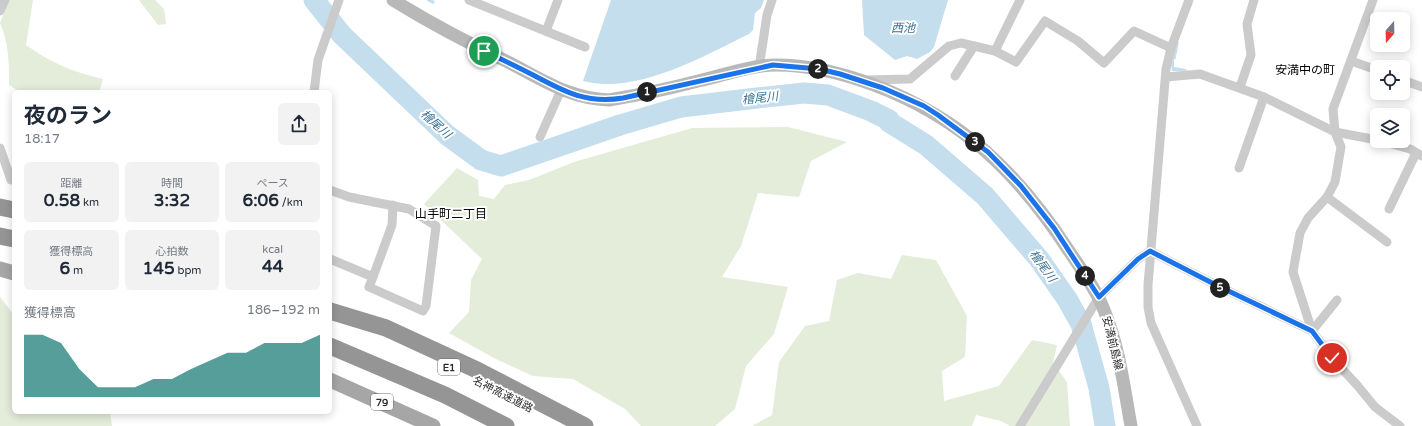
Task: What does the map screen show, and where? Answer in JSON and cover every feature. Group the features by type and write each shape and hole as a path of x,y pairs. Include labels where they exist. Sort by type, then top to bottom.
{"highway":[{"path":"0,207 12,210"},
{"path":"0,236 12,239"},
{"path":"332,313 386,328 477,370 585,426"},
{"name":"名神高速道路","path":"332,313 474,378 566,426"},
{"name":"E1","path":"332,347 445,395 506,426"}],"main road":[{"name":"安満前島線","path":"393,0 434,25 560,90 583,98 609,100 773,65 819,69 862,80 924,106 957,128 988,152 1021,186 1054,228 1113,335 1131,426"},
{"path":"0,269 12,272"},
{"name":"79","path":"332,381 432,426"}],"street":[{"path":"0,11 4,0"},
{"path":"314,90 318,60 339,0"},
{"path":"469,0 585,46"},
{"path":"546,31 558,0"},
{"path":"760,68 767,15 772,0"},
{"path":"994,51 1020,0"},
{"path":"1189,0 1167,60 1150,251 1148,307 1151,323 1197,426"},
{"path":"1240,87 1251,55 1247,24 1254,0"},
{"path":"1373,0 1333,109 1335,132 1341,147 1339,166 1335,182 1327,197 1308,218 1300,233 1293,272 1312,331 1332,358 1357,384 1375,407 1400,426"},
{"path":"862,80 910,79 949,46 961,43 994,51 1016,62 1045,21 1078,41 1104,63 1134,31 1171,48"},
{"path":"955,76 974,46"},
{"path":"1351,61 1370,68"},
{"path":"1166,77 1200,74 1240,87 1264,97 1335,132 1370,139"},
{"path":"1410,83 1422,87"},
{"path":"540,137 560,90"},
{"path":"1239,168 1264,97"},
{"path":"0,148 10,180"},
{"path":"1389,209 1419,154 1405,148"},
{"path":"332,191 350,197 393,205 408,209 436,226 426,306 423,311 369,287 392,225 393,205"},
{"path":"1327,197 1387,242"},
{"path":"1020,426 1095,302 1138,259 1150,251"},
{"path":"1150,251 1218,286 1312,331"},
{"path":"332,260 373,278"},
{"path":"1312,331 1337,300"}],"green space":[{"path":"9,0 33,0 26,45 44,57 63,66 103,79 100,90 17,90 9,85 9,61 7,46 0,23"},
{"path":"139,0 155,0 164,9 166,24 158,25"},
{"path":"788,127 847,142 811,161 799,197 758,193 741,246 722,277 788,287 774,334 746,366 735,409 715,426 641,426 625,409 573,379 533,376 494,358 449,333 469,312 471,280 482,259 424,204 457,168 478,180 479,196 494,199 505,185 529,180 574,162 692,128"},
{"path":"902,255 936,260 967,316 965,357 942,371 944,401 999,386 1032,340 1057,345 1053,363 1067,382 1070,426 1010,426 1001,421 976,415 972,426 752,426 772,415 779,362 805,326 829,321 837,280 858,273 891,279"},
{"path":"0,297 12,312 12,414 110,414 112,426 0,426"}],"water":[{"path":"611,0 764,0 761,8 755,13 753,30 749,34 690,63 646,78 625,83 603,84 583,81"},
{"name":"西池","path":"862,0 948,0 934,47 930,52 917,59 907,56 895,60 864,35"},
{"path":"1174,58 1174,67 1186,69 1187,71 1172,71 1171,64"}],"waterway":[{"name":"檜尾川","path":"314,0 342,35 447,135 481,160 501,166 620,125 681,107 804,93 828,95 871,111 889,120 889,122 926,145 985,196 1039,259 1067,299 1081,324 1099,388 1105,426"},
{"path":"429,0 433,2"},
{"path":"1174,58 1177,43"}],"district":[{"name":"安満中の町","path":"1305,70"},
{"name":"山手町二丁目","path":"451,214"}],"route":[{"path":"484,51 560,90 572,95 596,100 623,98 773,65 819,69 862,80 924,106 964,132 988,152 1021,186 1054,228 1099,297 1138,259 1150,251 1282,318 1312,331 1332,358"}]}
